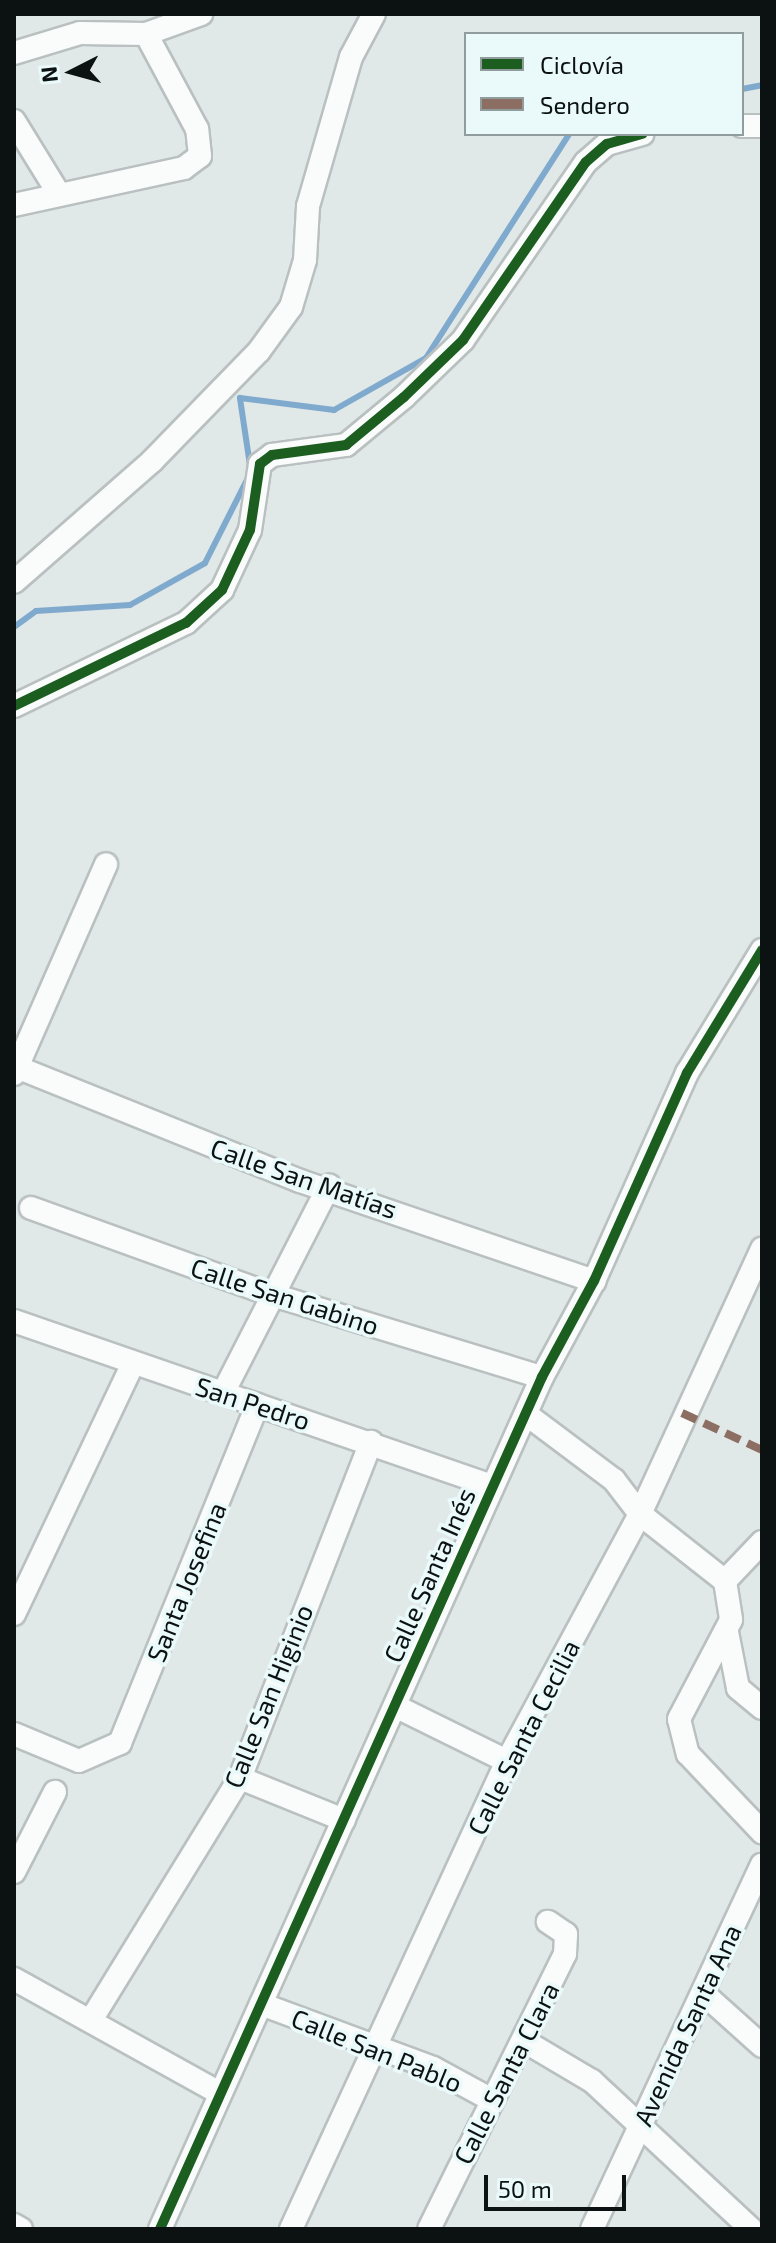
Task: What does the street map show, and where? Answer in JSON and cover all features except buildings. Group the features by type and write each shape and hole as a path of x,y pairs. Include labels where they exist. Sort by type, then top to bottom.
{"street":[{"path":"14,53 80,33 146,34 201,14"},
{"path":"14,582 152,461 259,351 291,307 305,260 308,206 351,57 374,14"},
{"path":"14,205 57,191 184,168 200,156 197,129 146,34"},
{"path":"14,121 57,191"},
{"path":"14,706 186,623 222,590 250,530 260,464 272,455 346,445 404,397 463,340 586,162 607,144 636,136"},
{"path":"15,1069 106,864"},
{"name":"Calle Santa Inés","path":"160,2229 218,2092 261,2004 542,1377 594,1281 687,1073 762,950"},
{"name":"Calle San Matías","path":"15,1069 594,1281"},
{"path":"223,1393 329,1186"},
{"name":"Calle San Gabino","path":"31,1208 273,1295 542,1377"},
{"name":"Calle Santa Cecilia","path":"291,2229 507,1761 640,1514 755,1278 762,1249"},
{"name":"San Pedro","path":"14,1321 492,1486"},
{"path":"14,1614 133,1363"},
{"name":"Santa Josefina","path":"14,1734 79,1761 108,1754 120,1743 257,1405"},
{"path":"526,1414 614,1480 640,1514 725,1581 734,1608 727,1632 679,1719 682,1741 762,1832"},
{"name":"Calle San Higinio","path":"91,2020 240,1778 371,1442"},
{"path":"725,1581 762,1542"},
{"path":"727,1632 738,1688 762,1708"},
{"path":"395,1706 507,1761"},
{"path":"240,1778 344,1820"},
{"path":"14,1872 55,1792"},
{"name":"Avenida Santa Ana","path":"592,2229 762,1865"},
{"name":"Calle Santa Clara","path":"429,2229 492,2100 526,2042 567,1944 548,1922"},
{"path":"14,1979 218,2092"},
{"path":"703,1993 762,2046"},
{"name":"Calle San Pablo","path":"261,2004 375,2045 492,2100"},
{"path":"526,2042 592,2081 638,2128 751,2229"},
{"path":"14,2225 21,2229"}],"waterway":[{"path":"744,89 762,85"},
{"path":"14,627 36,611 130,605 205,563 251,472 240,398 334,410 426,358 568,136"}],"marked path":[{"path":"682,1413 762,1450"}],"cycle path":[{"path":"14,706 186,623 222,590 250,530 260,464 272,455 346,445 404,397 463,340 586,162 607,144 636,136"},
{"path":"160,2229 542,1377 594,1281 687,1073 762,950"}]}
